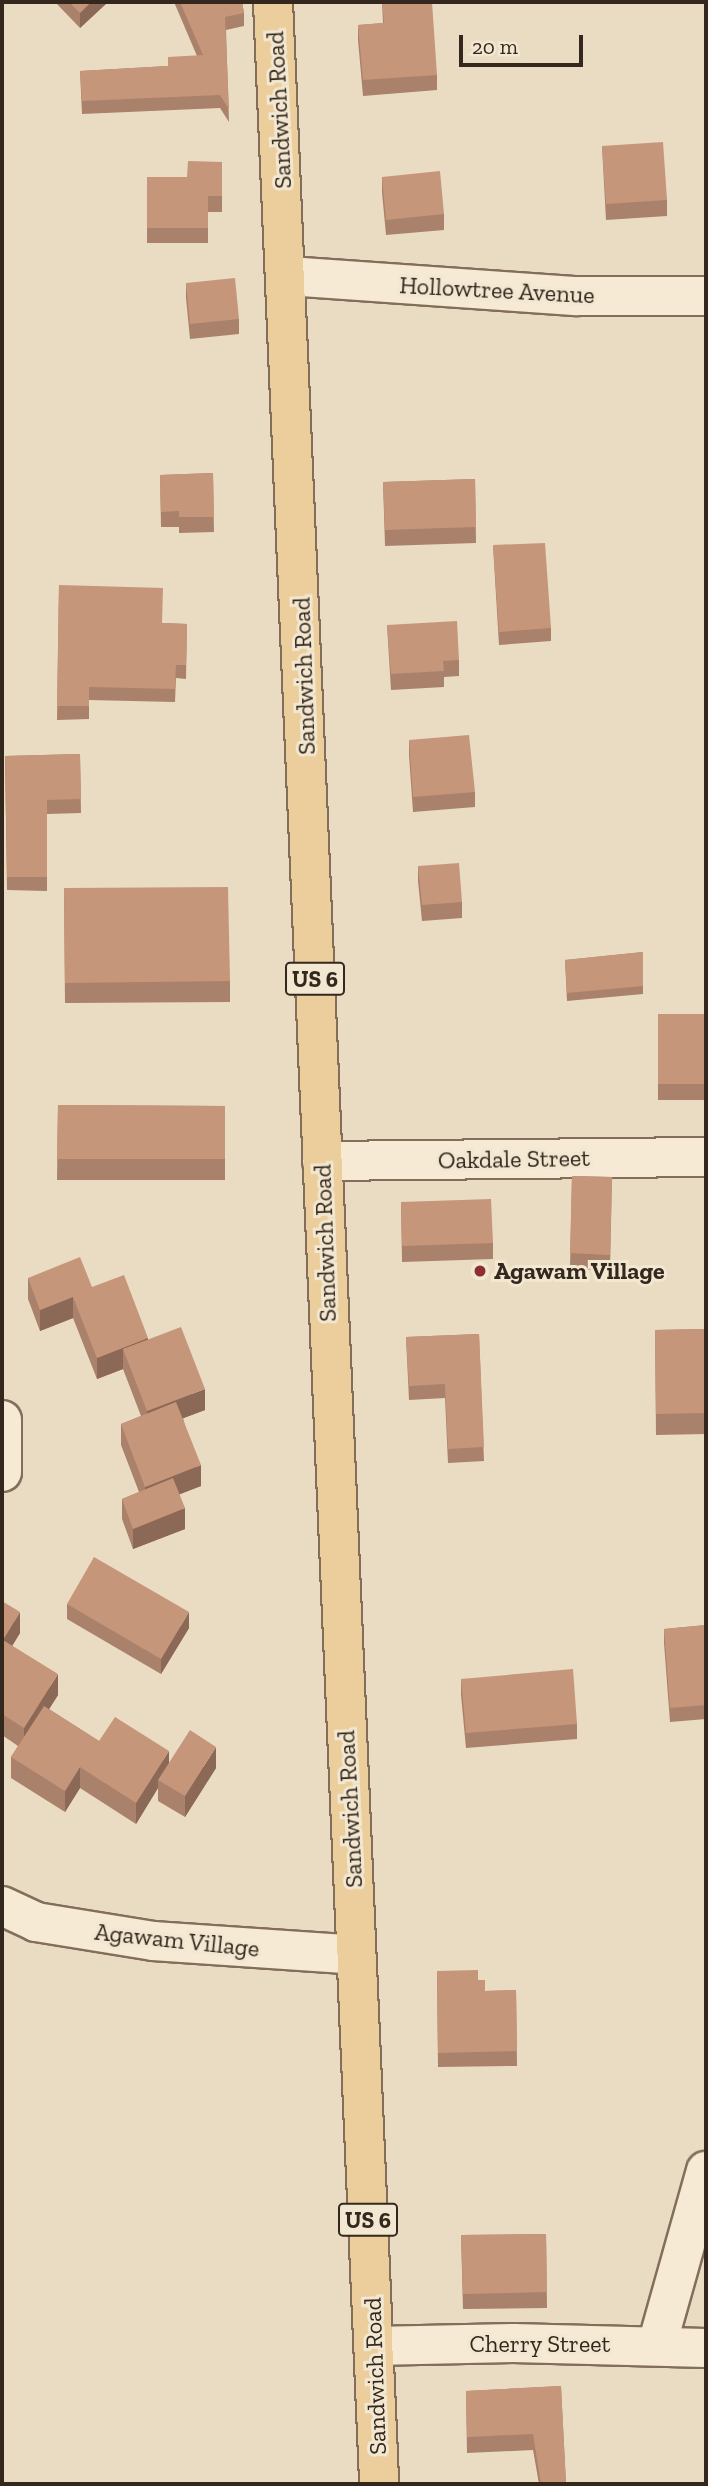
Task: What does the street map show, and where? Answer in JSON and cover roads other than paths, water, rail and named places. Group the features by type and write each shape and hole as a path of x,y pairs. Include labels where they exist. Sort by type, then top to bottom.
{"main road":[{"name":"Sandwich Road","path":"273,2 288,276 322,1161 379,2484"}],"street":[{"name":"Hollowtree Avenue","path":"288,276 577,296 706,296"},
{"name":"Oakdale Street","path":"322,1161 706,1157"},
{"path":"2,1420 2,1472"},
{"name":"Agawam Village","path":"2,1906 36,1922 153,1941 356,1955"},
{"path":"657,2345 706,2171"},
{"name":"Cherry Street","path":"373,2346 657,2345 706,2348"}],"place":[{"name":"Agawam Village","path":"480,1271"}]}
